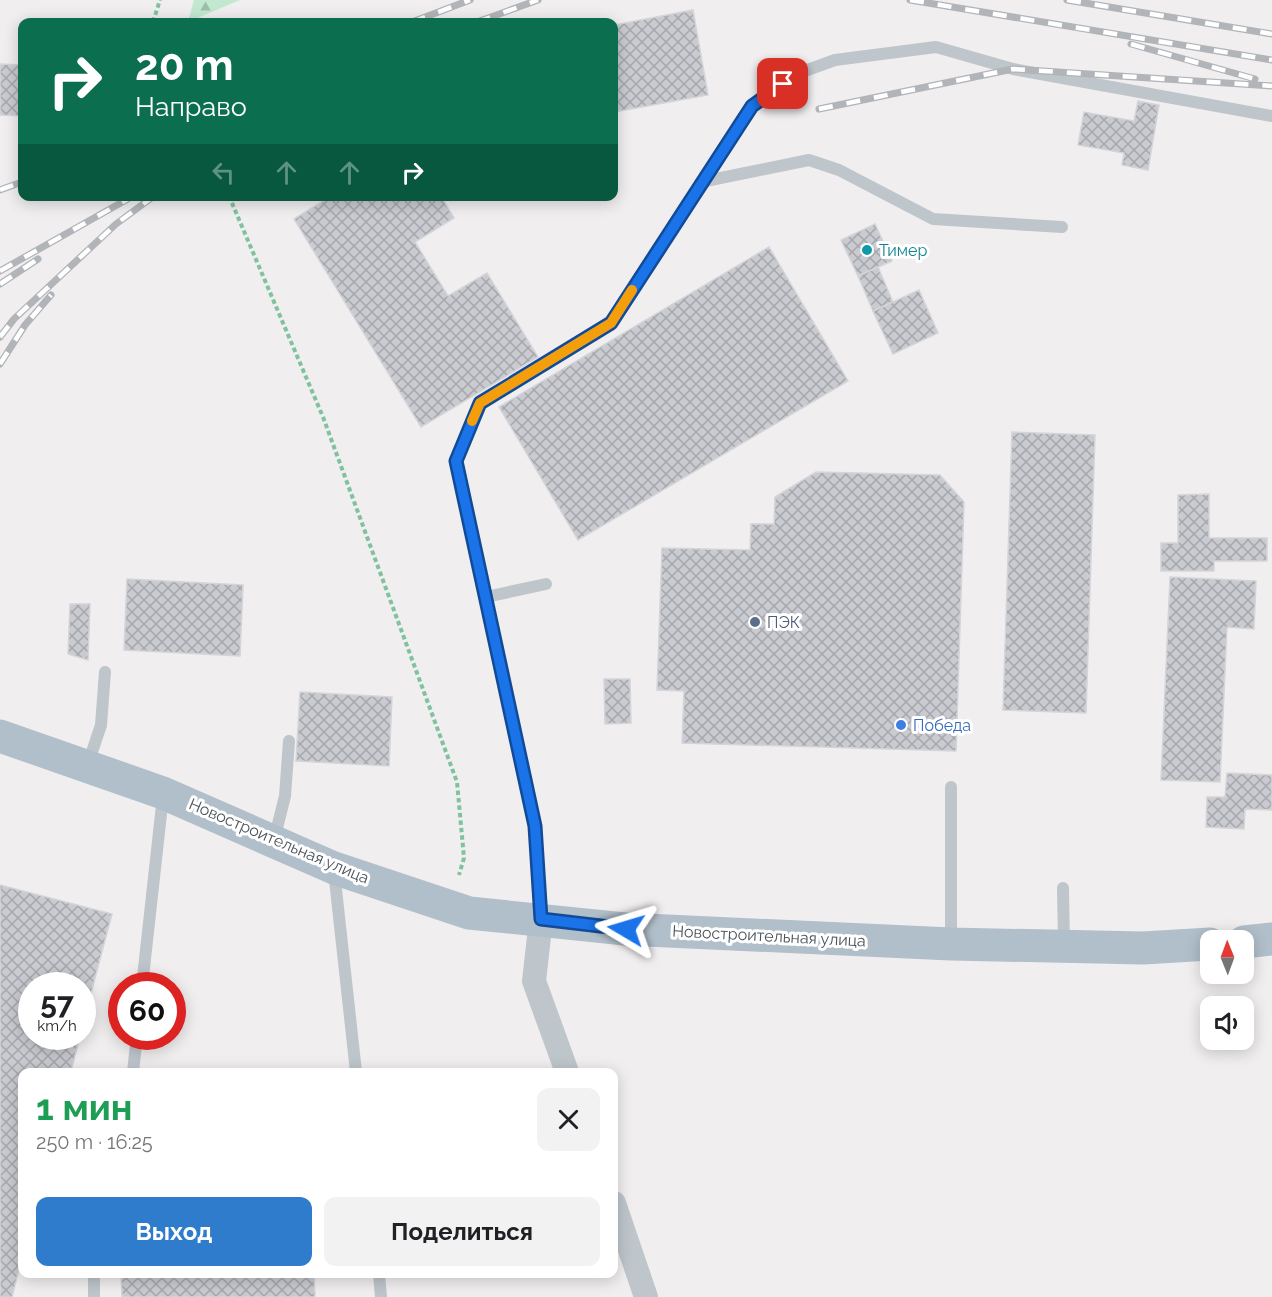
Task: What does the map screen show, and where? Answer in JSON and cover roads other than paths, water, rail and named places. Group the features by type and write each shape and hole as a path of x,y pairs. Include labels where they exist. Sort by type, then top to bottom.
{"main road":[{"name":"Новостроительная улица","path":"0,736 163,793 334,868 469,913 626,929 951,944 1143,948 1200,945"},
{"path":"1254,941 1272,939"}],"street":[{"path":"541,919 534,981 566,1068"},
{"path":"618,1215 646,1297"}],"lane":[{"path":"541,919 535,826 456,461 480,403 611,323 752,106 799,73 835,60 936,47 1013,69 1272,116"},
{"path":"701,182 808,160 839,170 933,219 1062,227"},
{"path":"486,597 546,584"},
{"path":"87,766 101,725 105,672"},
{"path":"273,842 285,796 289,741"},
{"path":"951,787 951,944"},
{"path":"144,972 163,793"},
{"path":"334,868 356,1068"},
{"path":"1063,888 1064,946"},
{"path":"133,1068 135,1050"},
{"path":"94,1278 94,1297"},
{"path":"379,1278 381,1297"}],"railway":[{"path":"423,18 470,0"},
{"path":"488,18 538,0"},
{"path":"910,0 1272,60"},
{"path":"1067,0 1272,34"},
{"path":"1131,44 1255,79"},
{"path":"819,109 1013,69 1272,86"},
{"path":"0,190 18,183"},
{"path":"0,271 124,201"},
{"path":"0,337 14,319 116,224 147,201"},
{"path":"0,284 38,259"},
{"path":"0,364 25,325 51,295"}],"place":[{"name":"Тимер","path":"867,250"},
{"name":"ПЭК","path":"755,622"},
{"name":"Победа","path":"901,725"}]}
